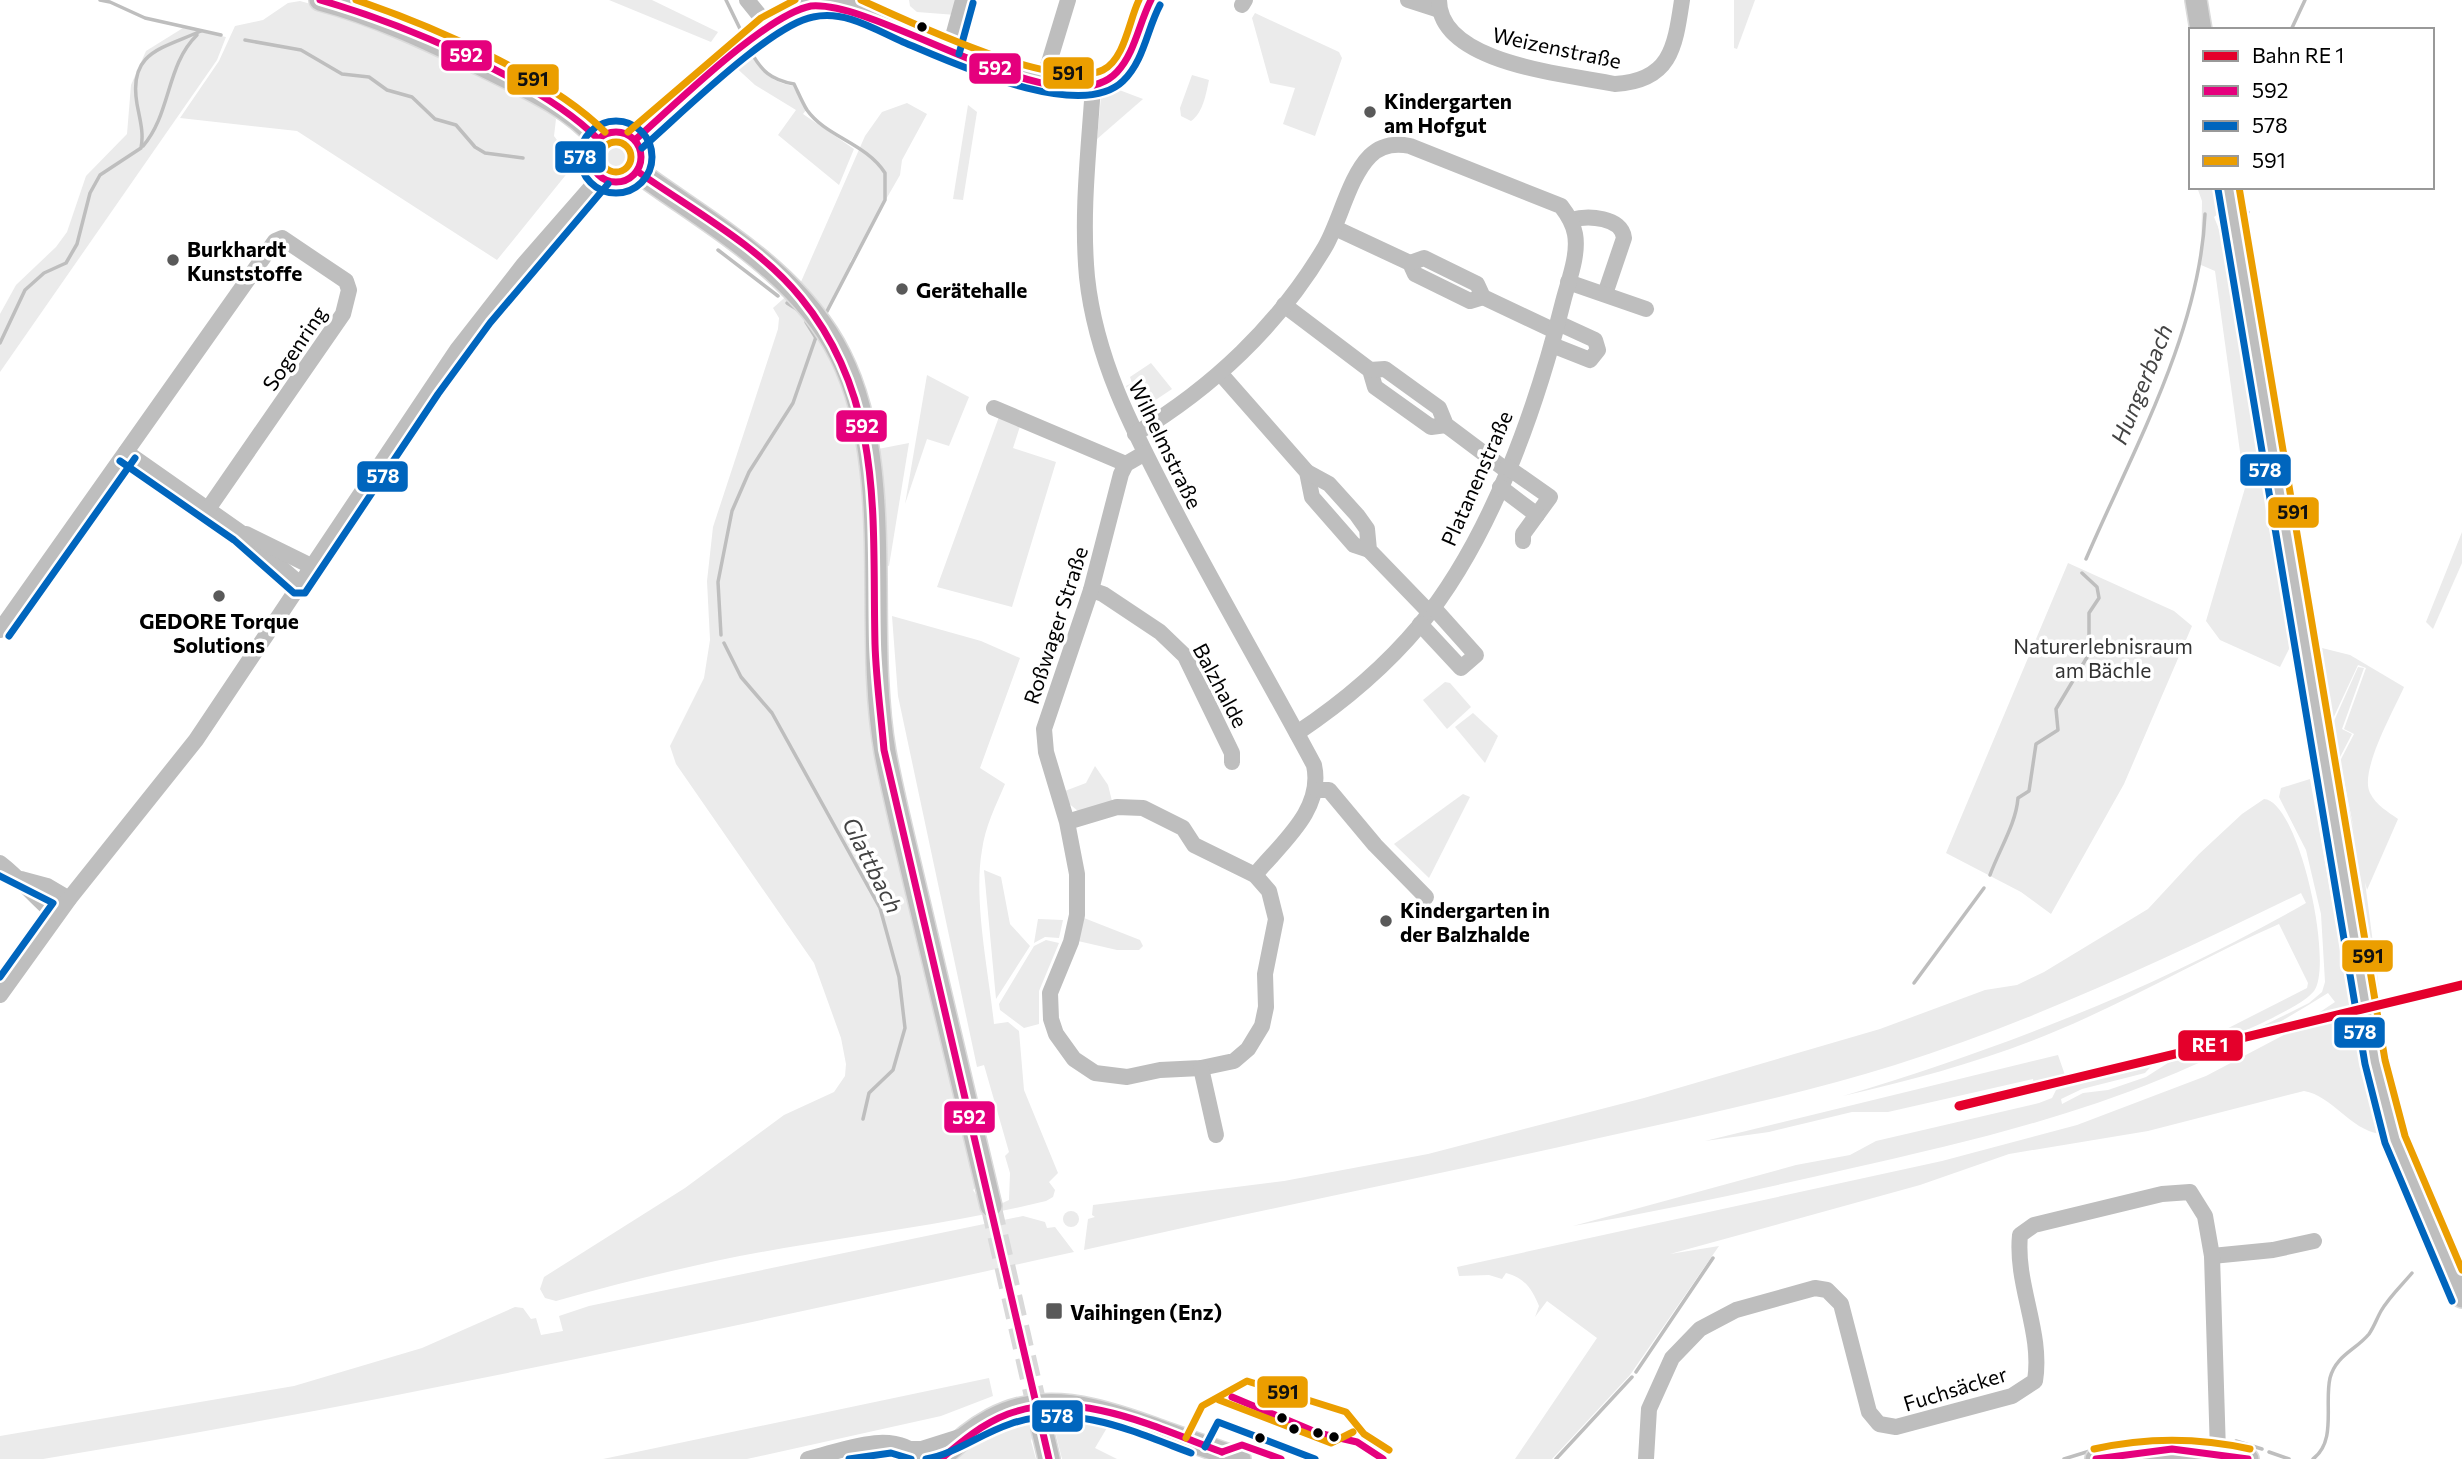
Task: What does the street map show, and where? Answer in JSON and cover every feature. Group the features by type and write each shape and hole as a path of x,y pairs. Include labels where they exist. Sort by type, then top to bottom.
{"main road":[{"path":"320,0 403,29 519,84 566,111 598,139"},
{"path":"2196,0 2201,28"},
{"path":"635,140 754,37 797,8 818,3 853,8 949,51 1044,79 1093,86 1110,79 1121,66 1146,2"},
{"path":"617,132 635,140 641,153 637,171 617,183 600,177 590,159 592,147 598,139 617,132"},
{"path":"637,171 776,274 822,325 848,373 866,429 871,463 875,648 884,750 991,1206"},
{"path":"2228,189 2375,1062 2395,1139 2462,1297"},
{"path":"941,1459 965,1435 1014,1410 1044,1404 1073,1404 1114,1414 1240,1459"},
{"path":"1042,1429 1049,1459"},
{"path":"2096,1459 2166,1449 2218,1452 2248,1459"}],"street":[{"path":"747,0 754,37"},
{"path":"949,51 961,14 962,0"},
{"path":"1044,79 1068,0"},
{"path":"1408,0 1439,5"},
{"name":"Weizenstraße","path":"1439,5 1446,28 1469,47 1490,56 1615,84 1632,83 1648,77 1666,63 1674,44 1682,0"},
{"name":"Wilhelmstraße","path":"1093,86 1084,230 1087,278 1101,351 1135,434 1238,632 1314,765 1317,790"},
{"path":"1135,434 1185,401 1220,373 1284,305 1312,268 1335,228 1364,164 1380,149 1394,144 1410,146 1562,206 1571,220 1587,215 1619,225 1624,231 1625,239 1605,294"},
{"path":"0,995 56,915 196,740 429,388 476,324 600,177"},
{"name":"Platanenstraße","path":"1297,733 1359,686 1427,615 1466,556 1500,487 1555,333 1576,236 1571,220"},
{"path":"1335,228 1410,262 1415,274 1470,301 1483,297 1555,333"},
{"name":"Sogenring","path":"126,452 275,241 282,238 292,243 346,281 349,290 343,314 208,509"},
{"path":"1568,282 1646,309"},
{"path":"1284,305 1370,370 1385,369 1439,408 1447,425 1550,497 1523,534 1523,541"},
{"path":"1220,373 1307,472 1312,497 1354,545 1369,550 1427,615"},
{"path":"994,408 1126,464 1145,453"},
{"path":"0,630 126,452 240,532 300,584"},
{"name":"Roßwager Straße","path":"1126,464 1091,590 1044,729 1046,752 1067,822 1077,874 1077,915 1071,942 1050,993 1051,1019 1056,1034 1074,1059 1095,1073 1127,1077 1234,1061 1248,1049 1262,1026 1266,1007 1267,957 1276,919 1269,891 1255,875"},
{"path":"1500,487 1537,515"},
{"path":"240,532 312,566"},
{"name":"Balzhalde","path":"1091,590 1103,594 1160,632 1185,656 1232,753 1232,762"},
{"path":"1067,822 1117,807 1143,808 1183,828 1194,845 1255,875 1307,811 1317,790 1329,790 1374,845 1426,897"},
{"path":"0,863 21,878 38,900 56,915"},
{"path":"21,878 47,886 69,899"},
{"path":"1201,1068 1216,1135"},
{"name":"Fuchsäcker","path":"1646,1459 1649,1409 1672,1358 1700,1329 1736,1310 1815,1288 1828,1290 1841,1304 1870,1412 1879,1424 1896,1427 2012,1396 2035,1381 2039,1359 2017,1259 2020,1235 2034,1225 2162,1194 2190,1192 2205,1216 2212,1256 2218,1452"},
{"path":"2212,1256 2273,1250 2314,1241"},
{"path":"808,1459 892,1442 916,1454 965,1435"},
{"path":"851,1450 887,1453 896,1459"}],"green space":[{"path":"609,0 652,0 718,32 711,42"},
{"path":"909,0 957,0 956,15 917,12 910,6"},
{"path":"1734,0 1755,0 1737,49 1734,48"},
{"path":"300,1 362,18 540,101 556,119 554,136 568,155 569,171 497,260 297,131 180,118 219,61 235,26 263,20 288,3"},
{"path":"1255,13 1339,52 1342,58 1315,136 1283,124 1295,88 1270,83 1252,18"},
{"path":"183,28 226,37 217,60 0,372 0,314 16,285 56,247 67,232 86,176 127,134 131,85 146,51"},
{"path":"748,49 766,74 793,86 806,110 803,114 854,149 839,185 778,135 796,110 755,85 731,63"},
{"path":"1192,75 1209,80 1201,108 1191,121 1181,116 1180,108"},
{"path":"1114,88 1143,99 1097,139 1101,97"},
{"path":"907,103 927,114 902,160 900,175 850,262 852,264 825,318 854,412 864,493 865,664 876,749 980,1183 973,1190 981,1202 996,1206 1009,1200 1010,1173 1005,1156 1009,1152 984,1065 977,1067 898,696 892,616 981,641 1020,658 980,768 1005,784 983,841 979,892 994,1024 1008,1022 1019,1031 1024,1090 1058,1173 1049,1182 1055,1190 1053,1197 1046,1201 981,1215 726,1259 556,1301 545,1298 540,1289 544,1277 685,1188 784,1115 834,1092 845,1076 846,1064 841,1038 814,963 676,764 670,746 704,678 710,640 707,581 713,527 778,329 779,318 773,308 800,284 865,136 882,112"},
{"path":"968,105 977,112 963,200 953,199"},
{"path":"616,143 626,147 630,157 626,167 616,171 606,167 602,157 606,147"},
{"path":"2198,189 2219,189 2223,210 2214,217 2221,234 2291,645 2280,667 2220,640 2206,621 2245,488 2215,271 2201,265 2202,201"},
{"path":"1151,363 1172,389 1139,411 1126,386 1132,383 1130,377"},
{"path":"927,375 969,397 949,446 927,439 905,504"},
{"path":"1000,414 1021,423 1013,448 1056,462 1012,607 937,587"},
{"path":"909,443 889,566 879,563 878,449"},
{"path":"2462,532 2462,563 2433,629 2426,622"},
{"name":"Naturerlebnisraum am Bächle","path":"2068,563 2174,611 2192,626 2124,784 2051,914 2021,892 1946,853"},
{"path":"2310,645 2350,655 2404,687 2373,756 2368,783 2370,793 2376,801 2398,819 2367,890 2365,882 2395,1111 2391,1105 2326,739 2358,667 2364,668 2342,729 2352,734 2338,761 2354,830 2340,761 2354,734 2344,729 2366,668 2358,665 2324,738"},
{"path":"1445,682 1450,683 1471,707 1447,729 1423,700"},
{"path":"1473,713 1498,736 1485,763 1455,727"},
{"path":"1095,766 1108,785 1112,801 1078,811 1067,802 1065,791 1086,783"},
{"path":"2310,779 2356,1034 2380,1134 2359,1126 2324,1099 2304,1091 2148,1131 2009,1154 1920,1185 1670,1254 1719,1246 1630,1375 1552,1459 1515,1459 1597,1338 1547,1301 1535,1317 1539,1306 1530,1289 1518,1278 1506,1273 1502,1279 1489,1275 1459,1276 1457,1267 1942,1161 2077,1125 2206,1076 2293,1030 2335,1002 2328,993 2212,1057 2155,1082 2037,1122 1977,1139 1780,1185 1573,1226 1796,1165 1850,1155 1876,1141 2039,1103 2052,1098 2057,1088 2050,1081 2034,1083 2033,1079 1888,1112 1852,1112 1769,1132 1705,1141 2058,1055 2066,1078 2157,1060 2145,1073 2082,1089 2061,1099 2062,1104 2083,1093 2108,1090 2146,1077 2171,1061 2198,1058 2309,1003 2322,992 2325,982 2321,914 2306,850 2279,797 2281,788"},
{"path":"1463,794 1470,797 1429,878 1394,844"},
{"path":"2264,799 2277,807 2289,826 2310,886 2320,950 2319,975 2314,991 2294,1006 2206,1049 2193,1051 2183,1044 2195,1045 2307,988 2308,983 2279,924 2085,1019 2030,1041 1951,1068 1843,1096 2022,1036 2138,988 2306,903 2301,893 2050,1008 1999,1029 1895,1065 1705,1114 1084,1250 1088,1219 1095,1217 1092,1215 1093,1205 1284,1181 1428,1154 1644,1098 1880,1029 1985,990 2017,985 2044,972 2148,909 2199,854 2242,814"},
{"path":"984,870 1001,877 1010,924 1030,946 996,999"},
{"path":"1084,918 1140,940 1143,946 1139,950 1117,950 1078,941"},
{"path":"1038,919 1063,920 1059,938 1045,937 1034,943"},
{"path":"1046,940 1059,943 1039,991 1039,1024 1024,1028 1000,1010 999,1004 1034,946"},
{"path":"1068,1211 1074,1211 1079,1219 1077,1225 1068,1227 1063,1222 1063,1216"},
{"path":"1023,1216 1045,1222 1047,1228 1055,1227 1074,1252 689,1335 302,1413 43,1459 0,1459 0,1436 294,1386 422,1348 515,1307 523,1308 531,1319 536,1318 541,1335 563,1331 559,1316 589,1306"},
{"path":"989,1378 993,1396 941,1416 747,1459 603,1459"},
{"path":"1040,1413 1031,1441 1036,1459 954,1459 992,1426"},
{"path":"1051,1415 1086,1416 1108,1426 1095,1448 1117,1459 1062,1459"}],"waterway":[{"path":"100,0 145,18 221,35"},
{"path":"726,0 744,37"},
{"name":"Hungerbach","path":"2292,28 2305,0"},
{"path":"0,343 25,290 44,273 66,263 77,244 90,193 100,175 141,148 142,132 136,87 143,63 161,48 201,31"},
{"path":"143,146 159,119 179,60 197,35"},
{"path":"245,40 301,50 342,74 369,77 387,90 412,97 435,119 456,125 475,147 485,153 523,158"},
{"path":"750,50 758,64 768,73 779,80 794,84 807,110 815,119 867,154 885,173 885,200 824,317"},
{"path":"2242,219 2248,212"},
{"name":"Hungerbach","path":"2086,559 2143,434 2177,347 2191,303 2205,214"},
{"path":"718,250 778,296"},
{"path":"787,303 798,310"},
{"path":"806,322 816,338"},
{"name":"Glattbach","path":"721,635 718,582 732,511 749,472 793,403 817,334"},
{"name":"Hungerbach","path":"1990,875 2011,827 2018,798 2029,791 2036,744 2058,730 2056,709 2089,654 2089,613 2099,598 2097,587 2082,573"},
{"name":"Glattbach","path":"724,643 741,677 772,713 880,908 899,977 905,1028 893,1070 869,1093 863,1119"},
{"name":"Hungerbach","path":"1914,983 1984,888"},
{"name":"Hungerbach","path":"1636,1372 1713,1258"},
{"path":"2313,1459 2325,1442 2333,1370 2342,1358 2369,1334 2384,1306 2412,1273"},
{"name":"Hungerbach","path":"1556,1459 1632,1377"},
{"path":"2169,1439 2192,1438"},
{"path":"2236,1441 2262,1449"},
{"path":"2064,1459 2093,1450"},
{"path":"2269,1452 2289,1459"}],"tunnel":[{"path":"991,1206 1042,1429"}],"transit line":[{"name":"592","path":"320,0 389,23 506,75 573,117 598,139"},
{"name":"591","path":"356,0 419,23 522,73 554,92 605,132"},
{"name":"591","path":"628,132 761,18 795,0"},
{"name":"591","path":"861,0 982,52 1052,72 1081,74 1103,70 1110,65 1126,38 1139,0"},
{"name":"592","path":"635,140 745,43 792,13 811,6 842,10 880,22 1014,75 1056,86 1091,86 1117,72 1123,64 1133,47 1151,0"},
{"name":"578","path":"959,54 973,3"},
{"name":"578","path":"642,148 773,36 813,17 848,18 982,74 1015,85 1077,95 1103,92 1123,81 1141,54 1160,5"},
{"name":"578","path":"616,121 636,127 646,137 652,157 646,177 636,187 616,193 596,187 586,177 580,157 586,137 596,127 616,121"},
{"name":"592","path":"616,132 634,139 641,157 634,175 616,182 598,175 591,157 598,139 616,132"},
{"name":"591","path":"616,142 622,143 630,151 631,157 630,163 622,171 616,172 610,171 602,163 601,157 602,151 610,143 616,142"},
{"name":"592","path":"637,171 724,229 784,279 828,337 848,378 861,420 868,463 874,552 876,657 884,750 1049,1459"},
{"name":"578","path":"120,461 234,540 294,593 305,593 438,394 490,323 608,184"},
{"name":"578","path":"2218,189 2365,1064 2385,1143 2452,1301"},
{"name":"591","path":"2239,189 2385,1060 2405,1136 2462,1270"},
{"name":"578","path":"9,636 135,458"},
{"name":"578","path":"0,876 53,903 0,977"},
{"path":"1959,1106 2462,985"},
{"name":"591","path":"1186,1438 1202,1406 1247,1381 1346,1412 1364,1434 1389,1450"},
{"name":"592","path":"1232,1397 1318,1433 1357,1442 1383,1459"},
{"name":"591","path":"1219,1400 1331,1443 1353,1432"},
{"name":"592","path":"941,1459 973,1434 1008,1414 1035,1407 1062,1406 1117,1414 1222,1452"},
{"name":"578","path":"926,1459 1010,1424 1056,1416 1125,1428 1191,1453"},
{"name":"578","path":"1205,1447 1218,1422 1315,1459"},
{"name":"591","path":"2094,1449 2133,1442 2172,1440 2211,1442 2250,1449"},
{"name":"592","path":"1222,1452 1242,1445 1281,1459"},
{"name":"592","path":"2096,1459 2172,1449 2248,1459"},
{"name":"578","path":"849,1459 891,1453 911,1459"}],"place":[{"name":"Kindergarten am Hofgut","path":"1370,112"},
{"name":"Burkhardt Kunststoffe","path":"173,260"},
{"name":"Gerätehalle","path":"902,289"},
{"name":"GEDORE Torque Solutions","path":"219,596"},
{"name":"Kindergarten in der Balzhalde","path":"1386,921"},
{"name":"Vaihingen (Enz)","path":"1054,1311"}]}
